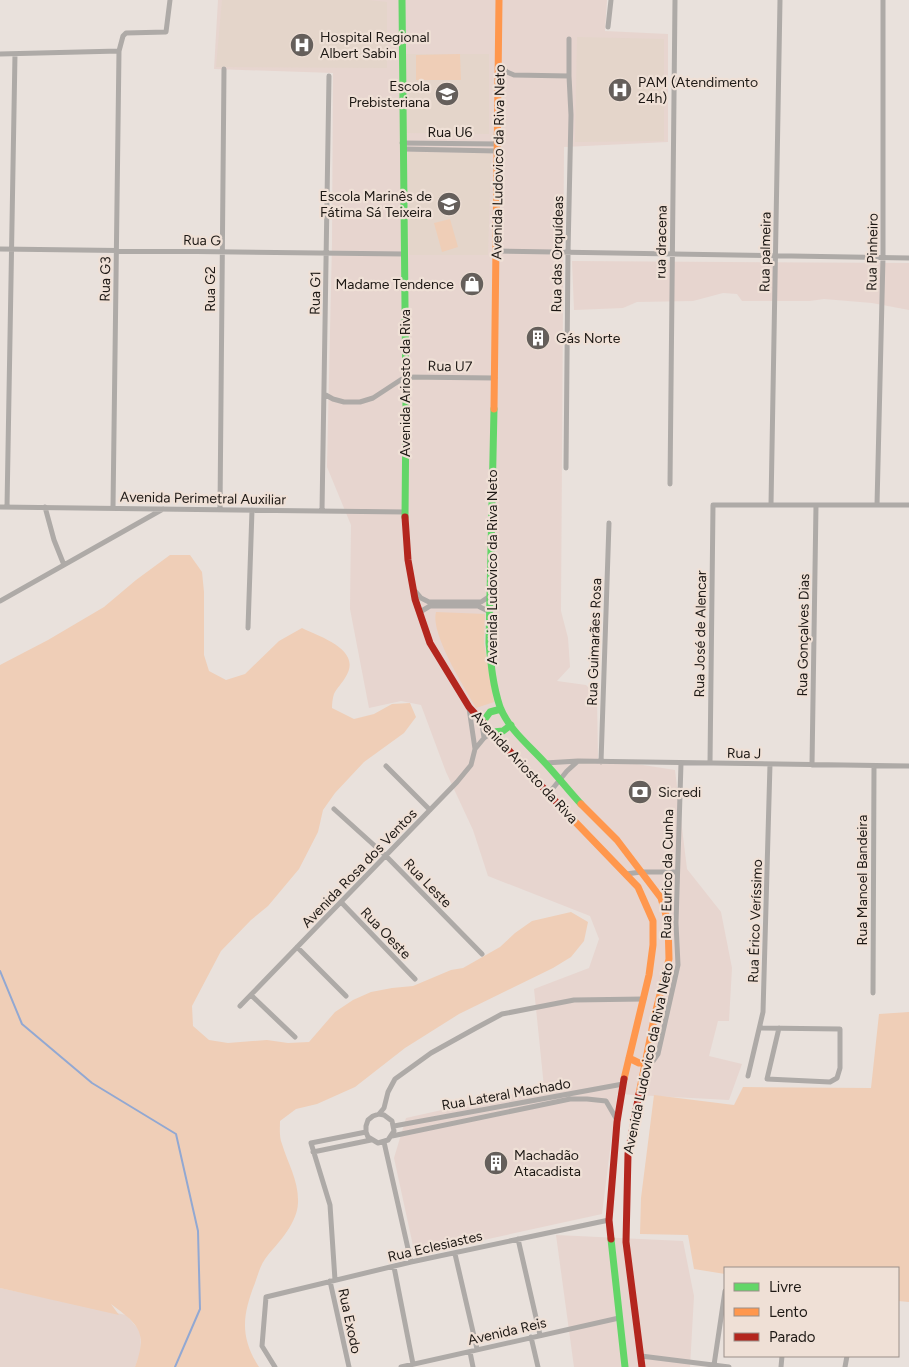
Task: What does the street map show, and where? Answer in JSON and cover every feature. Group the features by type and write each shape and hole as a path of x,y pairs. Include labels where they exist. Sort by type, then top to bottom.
{"street":[{"path":"0,54 119,51 123,36 126,33 163,33 167,30 170,0"},
{"name":"Avenida Ariosto da Riva","path":"402,0 406,408 405,512 408,560 413,587 430,644 469,707 638,887 653,921 653,946 644,999 623,1084 617,1120 609,1220 626,1367"},
{"name":"Avenida Ludovico da Riva Neto","path":"499,0 495,378 489,643 492,678 501,709 511,725 526,745 545,763 559,781 617,840 662,898 672,922 669,959 655,1014 628,1154 625,1221 642,1367"},
{"path":"608,27 610,0"},
{"name":"rua dracena","path":"670,484 675,0"},
{"name":"Rua palmeira","path":"771,505 780,0"},
{"name":"Rua Pinheiro","path":"877,505 884,257 883,0"},
{"name":"Rua das Orquídeas","path":"566,468 571,115 568,76 569,40"},
{"name":"Rua G3","path":"113,508 119,51"},
{"path":"7,507 10,249 15,54"},
{"path":"499,64 507,72 514,75 568,76"},
{"name":"Rua G2","path":"220,510 224,69"},
{"name":"Rua G1","path":"322,511 329,76"},
{"path":"449,143 449,150"},
{"name":"Rua U6","path":"402,146 449,143 498,147"},
{"name":"Rua U6","path":"402,146 449,150 498,147"},
{"name":"Rua G","path":"0,249 404,254"},
{"path":"496,251 909,258"},
{"path":"324,394 344,402 360,402 374,398 405,377"},
{"name":"Rua U7","path":"405,377 495,378"},
{"name":"Rua José de Alencar","path":"710,764 713,504 771,505"},
{"path":"771,505 909,505"},
{"name":"Rua Gonçalves Dias","path":"812,765 816,505"},
{"name":"Avenida Perimetral Auxiliar","path":"0,507 405,512"},
{"path":"45,507 54,540 64,565"},
{"path":"0,601 164,509"},
{"path":"248,628 252,510"},
{"name":"Rua Guimarães Rosa","path":"601,762 609,523"},
{"path":"413,587 418,596 428,604 480,602 490,596"},
{"path":"420,612 428,604"},
{"path":"454,604 478,606 490,612"},
{"path":"469,707 476,749"},
{"path":"501,709 490,712 482,723 484,738 493,732 503,731 511,725"},
{"name":"Avenida Rosa dos Ventos","path":"240,1006 386,856 471,765 476,749 484,738"},
{"path":"549,793 578,761"},
{"name":"Rua J","path":"545,763 578,761 909,766"},
{"name":"Rua Eurico da Cunha","path":"646,1062 653,1061 658,1054 678,965 672,922 677,872 681,763"},
{"name":"Rua Érico Veríssimo","path":"748,1076 763,1012 770,764"},
{"path":"386,766 430,810"},
{"name":"Rua Manoel Bandeira","path":"873,993 874,766"},
{"name":"Rua Leste","path":"334,809 386,856 482,954"},
{"path":"626,874 677,872"},
{"name":"Rua Oeste","path":"341,902 415,979"},
{"path":"297,948 346,996"},
{"path":"251,995 295,1036"},
{"path":"617,1120 606,1101 587,1098 570,1099 392,1136 384,1142 378,1143 371,1140 366,1132 368,1120 379,1114 384,1108 388,1092 395,1079 431,1053 502,1014 574,1000 644,999"},
{"path":"655,1014 667,1015"},
{"path":"760,1028 779,1028 840,1029 840,1068 837,1078 830,1082 767,1078 779,1028"},
{"path":"629,1058 639,1063 646,1062"},
{"name":"Rua Lateral Machado","path":"394,1126 623,1084"},
{"path":"379,1114 388,1117 394,1126 392,1136"},
{"name":"Rua Exodo","path":"349,1367 332,1280 330,1205 311,1143 366,1132"},
{"path":"313,1152 371,1140"},
{"path":"384,1142 411,1262"},
{"name":"Rua Eclesiastes","path":"275,1367 262,1346 266,1297 411,1262 609,1220"},
{"path":"518,1239 540,1335"},
{"path":"455,1254 477,1349"},
{"path":"394,1267 414,1364"},
{"path":"717,1366 724,1300"},
{"name":"Avenida Reis","path":"401,1367 619,1318"},
{"path":"531,1337 538,1367"},
{"path":"470,1352 473,1367"},
{"path":"641,1356 729,1367"}],"shaded area":[{"path":"218,0 607,0 605,31 668,34 668,142 564,147 561,611 568,638 570,667 557,681 586,685 597,696 598,758 675,770 687,869 721,912 732,968 729,1021 718,1021 709,1056 742,1064 729,1100 617,1094 602,1214 415,1255 394,1158 406,1118 544,1087 534,989 589,968 599,939 590,916 488,876 473,830 446,772 421,705 401,701 369,708 350,609 351,525 327,467 332,243 333,73 214,69"},
{"name":"Hospital Regional Albert Sabin","path":"222,0 368,0 387,2 387,68 216,67"},
{"name":"PAM (Atendimento 24h)","path":"577,37 664,39 664,141 575,142"},
{"name":"Escola Prebisteriana","path":"405,54 489,54 489,134 405,133"},
{"path":"460,54 461,80 416,80 416,55"},
{"name":"Escola Marinês de Fátima Sá Teixeira","path":"408,152 491,153 488,255 409,255"},
{"path":"450,219 458,247 442,252 434,223"},
{"path":"572,261 909,263 909,310 872,303 824,299 810,301 742,301 737,294 723,293 693,301 637,302 623,308 574,310"},
{"path":"170,555 190,555 202,572 204,592 204,655 209,671 226,680 245,674 279,641 302,628 329,640 344,652 349,660 349,668 345,678 334,694 332,708 354,719 374,714 392,704 410,703 416,717 404,733 364,762 335,793 323,810 318,832 299,869 268,906 251,920 221,951 192,1006 193,1026 209,1040 228,1043 267,1040 288,1043 309,1042 335,1012 353,1000 371,992 413,986 451,970 463,968 500,947 532,921 571,912 588,922 584,941 571,957 553,968 459,1014 405,1048 355,1087 317,1104 296,1109 280,1121 280,1138 297,1187 298,1203 295,1218 291,1225 262,1265 247,1306 246,1336 259,1367 135,1367 141,1345 141,1337 134,1324 111,1304 119,1315 0,1288 0,665 48,640 104,607"},
{"path":"436,612 485,614 484,644 494,702 476,708 443,647 438,633"},
{"path":"909,1012 909,1302 899,1301 899,1267 724,1267 724,1274 694,1269 688,1235 640,1234 641,1198 654,1095 734,1105 743,1087 871,1088 879,1014"},
{"path":"556,1235 683,1241 694,1296 690,1367 574,1367"},
{"path":"0,1288 126,1315 140,1331 141,1351 135,1367 0,1367"}],"waterway":[{"path":"0,971 22,1024 92,1083 176,1134 198,1231 200,1309 175,1367"}],"traffic: fast":[{"path":"402,0 406,408 405,517"},
{"path":"494,409 489,643 496,691 500,707 509,723 581,804"},
{"path":"482,723 490,712 501,709"},
{"path":"493,732 503,731 511,725"},
{"path":"611,1239 625,1367"}],"traffic: slow":[{"path":"494,409 499,0"},
{"path":"581,804 617,840 661,898 668,922 669,959 655,1014 639,1094"},
{"path":"559,805 638,887 653,921 653,945 649,975 624,1079"},
{"path":"629,1058 639,1063 646,1063"}],"traffic: jam":[{"path":"405,517 408,560 415,599 430,643 469,707 559,805"},
{"path":"611,1239 609,1220 617,1122 624,1079"},
{"path":"639,1094 628,1154 626,1242 642,1367"}],"place":[{"name":"Hospital Regional Albert Sabin","path":"302,45"},
{"name":"PAM (Atendimento 24h)","path":"620,90"},
{"name":"Escola Prebisteriana","path":"447,94"},
{"name":"Escola Marinês de Fátima Sá Teixeira","path":"449,204"},
{"name":"Madame Tendence","path":"472,284"},
{"name":"Gás Norte","path":"538,338"},
{"name":"Sicredi","path":"640,792"},
{"name":"Machadão Atacadista","path":"496,1163"}]}
